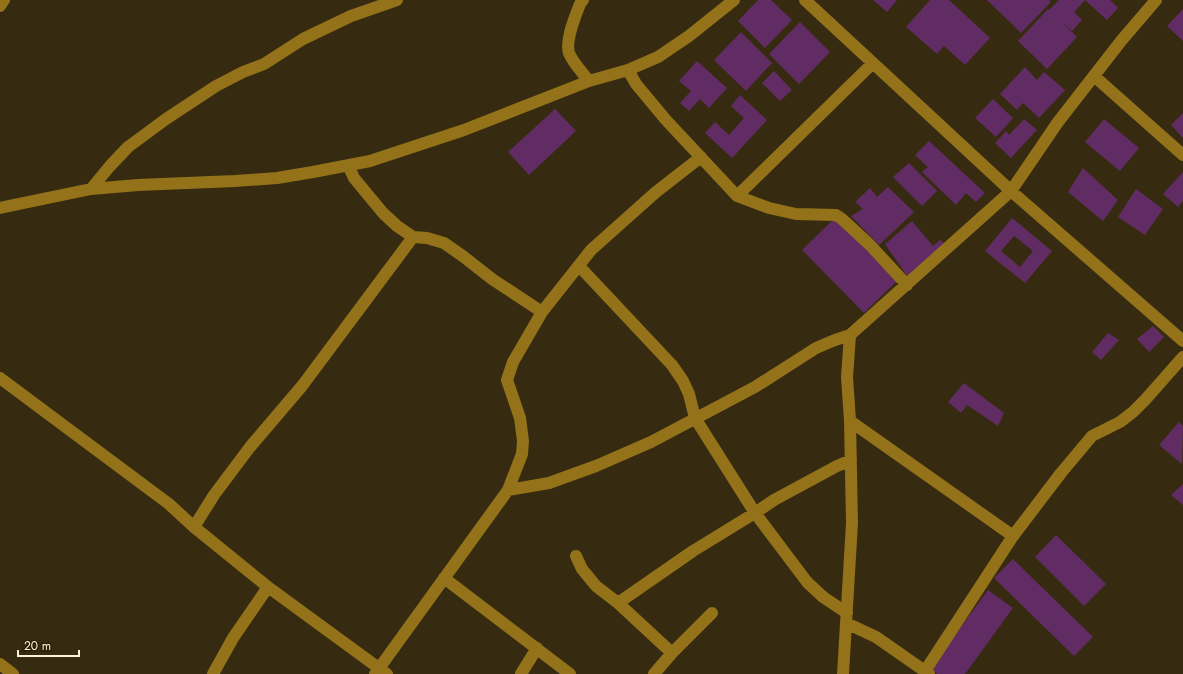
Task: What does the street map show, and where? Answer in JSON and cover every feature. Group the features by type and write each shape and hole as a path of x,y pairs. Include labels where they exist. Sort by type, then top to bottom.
{"street":[{"path":"0,6 4,0"},
{"path":"91,189 128,147 166,119 216,86 243,72 264,64 304,39 351,16 397,0"},
{"path":"583,0 580,4 569,37 569,51 575,63 589,81"},
{"path":"0,208 91,189 138,185 234,182 313,172 370,161 464,130 589,81 628,70 658,57 689,36 734,0"},
{"path":"805,0 1011,191 1183,341"},
{"path":"508,490 549,483 590,468 651,442 755,387 816,348 850,335 1011,191 1058,122 1156,0"},
{"path":"737,196 873,63"},
{"path":"628,70 636,84 666,120 737,196 769,208 796,214 836,215 870,245 907,285"},
{"path":"1094,76 1183,155"},
{"path":"0,378 169,504 194,527 268,587 380,672 444,578 508,490 522,454 523,441 520,418 508,376 513,362 542,312 591,250 656,192 701,156"},
{"path":"348,165 354,178 383,213 397,226 413,237 427,238 444,243 492,279 542,312"},
{"path":"194,527 214,495 250,447 302,386 413,237"},
{"path":"579,266 672,365 683,381 689,394 695,418 755,513 807,582 847,618 927,673 1013,536 1061,473 1092,436 1120,422 1133,412 1183,357"},
{"path":"843,674 852,524 850,421 847,377 850,335"},
{"path":"850,421 1013,536"},
{"path":"618,603 693,551 780,496 851,460"},
{"path":"576,556 582,569 596,586 618,603 672,653"},
{"path":"444,578 570,674"},
{"path":"213,674 233,638 268,587"},
{"path":"654,674 672,653 712,613"},
{"path":"521,674 537,648"},
{"path":"0,664 13,674"}],"building":[{"path":"758,0 771,0 792,20 765,48 738,21"},
{"path":"873,0 897,0 887,12"},
{"path":"930,0 949,0 990,38 965,65 944,46 937,54 906,27"},
{"path":"987,0 1049,0 1051,2 1021,33"},
{"path":"1059,0 1085,0 1074,12 1082,20 1072,31 1062,22 1077,37 1047,69 1018,41 1048,9 1049,10"},
{"path":"1085,0 1110,0 1118,8 1107,20"},
{"path":"1183,9 1183,41 1167,26"},
{"path":"800,22 830,52 799,84 769,54"},
{"path":"741,32 772,63 746,91 714,60"},
{"path":"697,61 727,88 709,108 700,99 689,111 680,103 691,91 679,81"},
{"path":"1025,67 1037,80 1044,72 1065,90 1039,118 1023,103 1017,110 1000,94"},
{"path":"774,71 792,90 780,101 762,83"},
{"path":"740,95 767,120 732,158 705,133 715,122 729,135 744,118 731,106"},
{"path":"993,99 1013,118 996,137 975,118"},
{"path":"555,109 576,131 529,175 508,152"},
{"path":"1183,113 1183,138 1171,125"},
{"path":"1024,119 1037,130 1011,158 995,143 1006,131 1009,135"},
{"path":"1104,119 1139,148 1120,171 1085,142"},
{"path":"929,141 985,193 976,202 966,193 956,205 922,172 928,167 915,155"},
{"path":"909,163 937,191 922,206 893,177"},
{"path":"1083,168 1118,200 1103,221 1068,192"},
{"path":"1183,172 1183,201 1178,207 1163,194"},
{"path":"888,187 914,212 879,245 851,216 863,209 855,202 870,188 877,197"},
{"path":"1136,189 1163,209 1145,235 1118,217"},
{"path":"837,216 899,279 864,313 802,250"},
{"path":"1012,218 1052,251 1025,283 985,251","holes":["1014,236 1033,251 1020,267 1001,251"]},
{"path":"912,221 933,246 940,240 949,246 910,280 885,244"},
{"path":"1153,326 1164,337 1149,352 1137,339"},
{"path":"1108,333 1119,340 1101,360 1092,352"},
{"path":"964,383 1004,413 998,426 967,405 961,413 948,402"},
{"path":"1179,422 1183,426 1182,464 1159,445"},
{"path":"1183,484 1183,505 1171,495"},
{"path":"1056,535 1106,584 1084,606 1035,557"},
{"path":"1013,559 1093,637 1074,656 994,578"},
{"path":"988,590 1013,608 965,674 937,674 930,669"}]}
